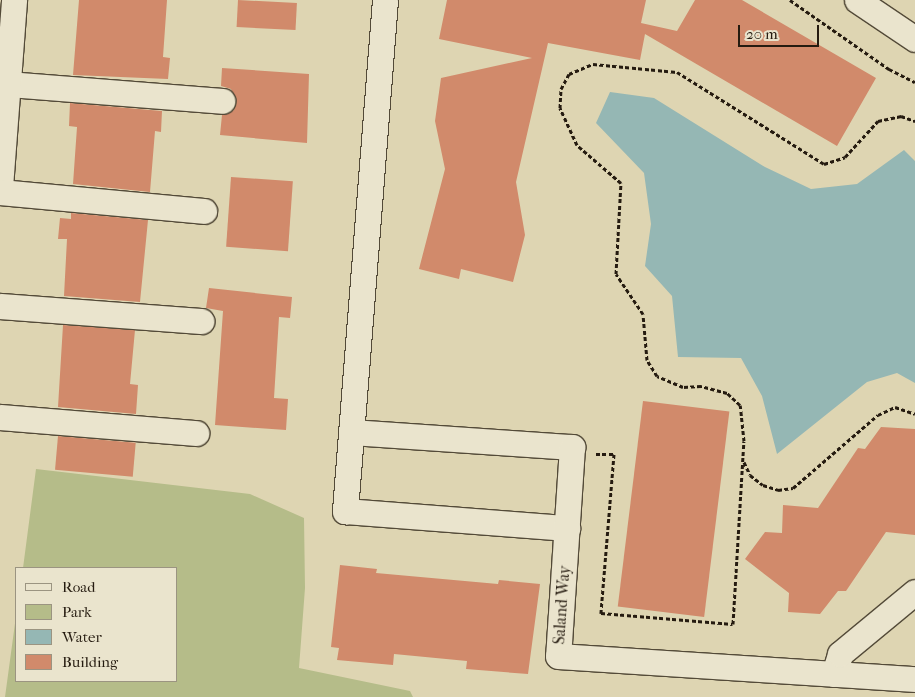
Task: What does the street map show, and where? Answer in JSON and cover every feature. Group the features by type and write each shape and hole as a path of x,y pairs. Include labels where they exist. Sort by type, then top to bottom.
{"street":[{"path":"0,188 14,0"},
{"path":"385,0 345,511 566,528"},
{"path":"857,0 915,39"},
{"path":"8,84 222,101"},
{"path":"0,192 204,211"},
{"path":"0,306 201,321"},
{"path":"0,417 196,433"},
{"path":"351,432 572,447 571,454"},
{"name":"Saland Way","path":"571,454 558,656 915,679"},
{"path":"834,674 840,654 915,592"}],"path":[{"path":"790,0 889,70 915,82"},
{"path":"571,454 614,454 601,613 733,624 737,598 737,521 743,462 740,405 734,397 712,388 683,387 657,376 647,360 643,314 616,274 621,183 577,145 560,108 563,83 569,74 593,64 677,72 824,164 845,157 878,121 901,116 915,121"},
{"path":"743,462 750,475 763,485 778,490 794,488 878,414 894,407 915,414"}],"green space":[{"path":"36,469 250,494 304,518 305,588 299,668 410,691 413,697 5,697 15,623 15,682 178,682 178,567 23,567"}],"water":[{"path":"610,92 654,98 765,167 811,189 857,184 904,150 915,161 915,383 897,373 867,382 777,454 762,396 741,358 678,357 672,296 645,266 651,224 644,173 596,123"}],"building":[{"path":"79,0 167,0 163,57 170,58 168,79 73,75"},
{"path":"238,0 297,3 296,30 237,27"},
{"path":"447,0 646,0 641,23 677,31 695,0 742,0 876,78 837,146 645,34 640,60 548,43 516,182 525,235 513,282 461,269 459,279 419,269 445,169 435,121 441,78 532,58 439,39"},
{"path":"222,68 309,74 307,143 220,135 222,115 234,110 236,102 231,89 221,86"},
{"path":"70,103 162,111 161,132 155,131 150,192 73,184 77,127 69,126"},
{"path":"231,177 293,181 288,251 226,247"},
{"path":"71,213 148,220 140,302 64,296 67,239 58,239 60,218 71,219"},
{"path":"209,288 292,297 290,318 279,317 274,398 288,399 286,430 215,425 223,311 206,308"},
{"path":"63,325 135,330 130,384 138,385 136,414 58,407"},
{"path":"643,401 729,412 704,617 618,606"},
{"path":"881,427 915,429 915,535 886,532 846,591 838,591 820,614 788,612 789,593 745,559 765,532 782,533 783,505 818,508 858,448 865,449"},
{"path":"58,436 136,443 133,477 55,470"},
{"path":"340,565 377,569 376,573 498,584 499,580 540,584 528,674 466,669 467,661 394,654 393,665 337,660 339,648 331,647"}]}
